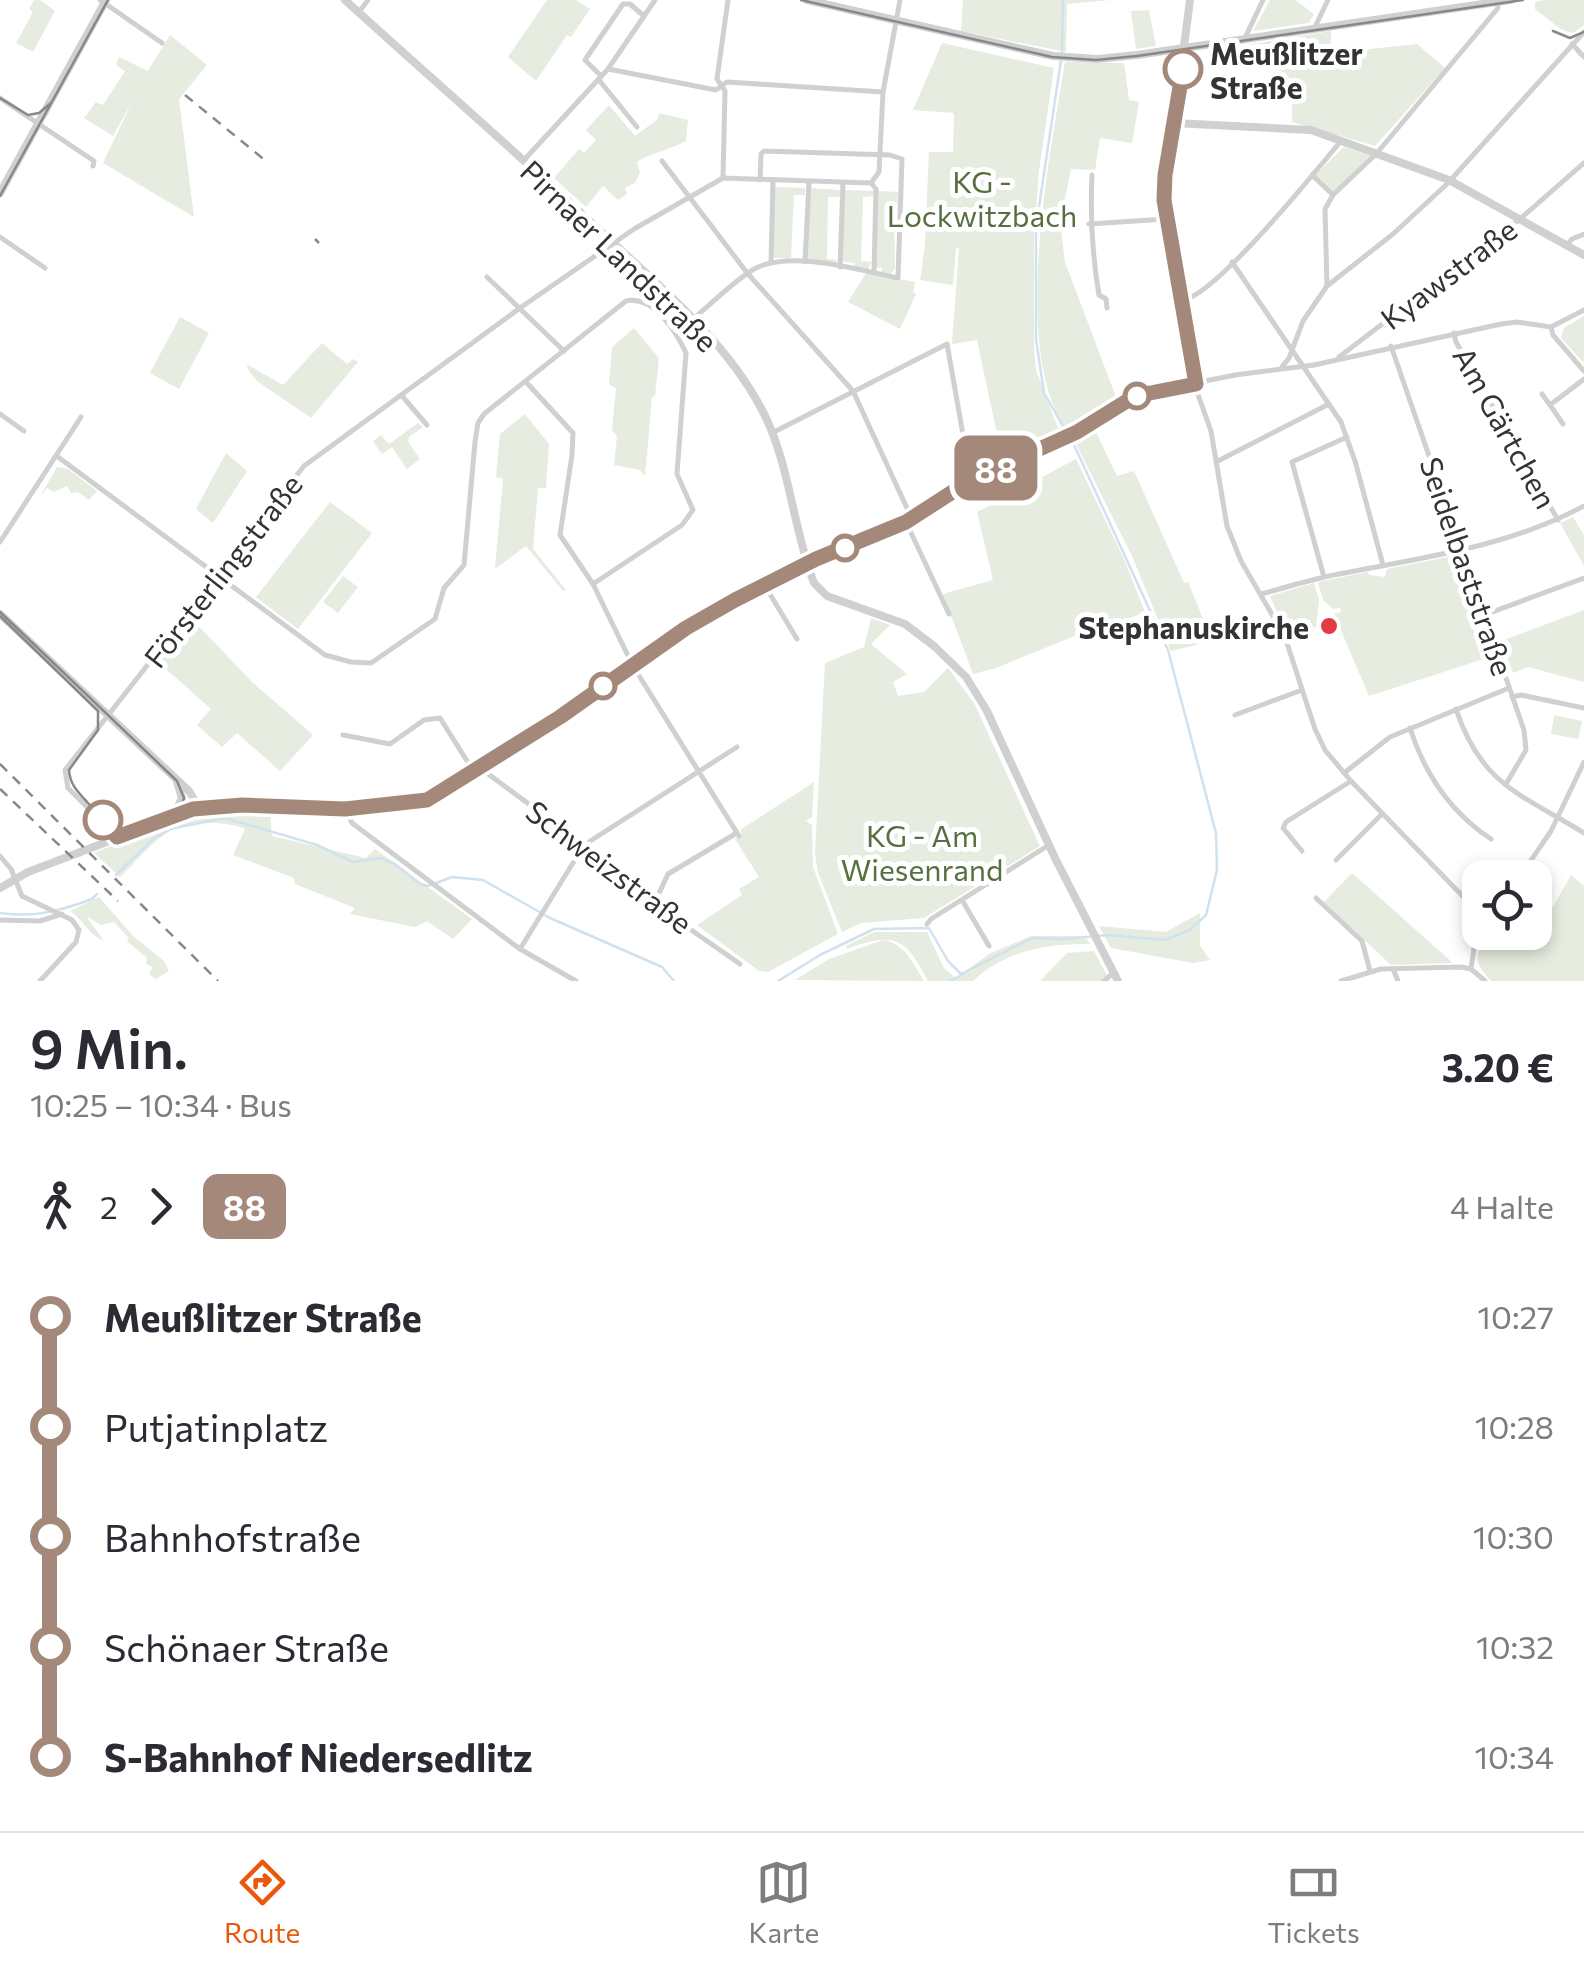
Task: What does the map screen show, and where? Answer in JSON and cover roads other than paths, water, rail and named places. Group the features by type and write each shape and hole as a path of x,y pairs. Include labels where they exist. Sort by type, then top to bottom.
{"street":[{"name":"Pirnaer Landstraße","path":"346,0 694,318 745,383 772,433 814,583 827,596 905,624 933,644 967,678 987,711 1116,977"},
{"path":"359,12 368,0"},
{"path":"524,161 608,69 655,0"},
{"path":"728,0 717,79 725,91 723,178 871,183"},
{"path":"807,0 1067,58 1109,58 1186,48 1510,0"},
{"path":"871,183 879,172 883,92 900,0"},
{"path":"1190,0 1165,175 1166,220 1227,526 1241,561 1285,639 1314,729 1350,781 1462,896"},
{"path":"1244,39 1263,0"},
{"path":"1314,29 1328,0"},
{"path":"0,193 103,1 162,43"},
{"path":"1328,286 1325,209 1333,196 1377,154 1498,8 1497,2"},
{"path":"637,127 585,60 622,4 644,16"},
{"path":"1282,367 1303,321 1328,286 1394,234 1450,180 1584,32"},
{"path":"1572,44 1584,56"},
{"path":"608,69 716,90 722,84 883,92"},
{"path":"0,98 94,161 93,166"},
{"path":"1174,123 1300,128 1341,141 1450,180 1584,255"},
{"path":"1182,301 1198,295 1232,262 1341,141"},
{"path":"694,318 748,274 771,262 805,262 898,278 902,158 764,152 760,180"},
{"path":"662,161 748,274 853,391 950,614"},
{"name":"Kyawstraße","path":"807,564 909,520 980,475 1071,434 1137,396 1337,359 1520,219 1584,162"},
{"path":"1092,175 1090,224 1099,295 1106,299 1107,308"},
{"path":"1312,175 1333,196"},
{"name":"Försterlingstraße","path":"117,837 68,788 65,770 304,466 612,242 723,178"},
{"path":"771,262 773,181"},
{"path":"805,262 808,182"},
{"path":"871,183 876,196 874,273"},
{"path":"840,267 843,184"},
{"path":"1090,224 1166,220"},
{"path":"1568,245 1584,234"},
{"path":"0,237 45,268"},
{"path":"1232,262 1330,404 1347,437 1383,566"},
{"path":"487,277 564,351"},
{"path":"58,456 325,655 372,663 435,619 444,588 464,565 478,424 484,414 626,300 641,299 650,304 686,353 677,474 692,510 682,525 593,584"},
{"path":"1337,359 1516,322 1551,327 1584,310"},
{"path":"1551,327 1553,335 1584,371"},
{"name":"Am Gärtchen","path":"1454,333 1558,520"},
{"path":"772,433 947,344 971,480"},
{"name":"Seidelbaststraße","path":"1392,346 1524,730 1526,750 1506,784"},
{"path":"1550,405 1584,380"},
{"path":"526,382 572,433 560,535 593,584 633,666 737,835 668,874 654,904"},
{"path":"1542,394 1563,424"},
{"path":"402,396 427,425"},
{"path":"1216,462 1330,404"},
{"path":"0,414 24,432"},
{"path":"0,542 81,417"},
{"path":"1324,577 1292,462 1347,437"},
{"path":"980,475 986,494"},
{"path":"1261,594 1324,577 1498,542 1584,506"},
{"path":"0,888 174,814 197,809 242,805 345,809 419,803 477,770 686,628 807,564"},
{"path":"1484,615 1584,578"},
{"path":"766,586 797,640"},
{"path":"0,614 196,799 197,809"},
{"path":"1344,772 1390,737 1509,688"},
{"path":"1234,715 1302,690"},
{"path":"1512,697 1521,694 1584,708"},
{"path":"1456,709 1467,742 1481,763 1506,784 1584,833"},
{"path":"343,734 390,744 436,716 445,722 477,770"},
{"path":"1410,728 1429,776 1466,823 1491,839"},
{"path":"520,948 584,846 737,747"},
{"path":"1530,860 1559,818 1584,762"},
{"name":"Schweizstraße","path":"477,770 740,964"},
{"path":"1302,850 1283,828 1286,822 1350,781"},
{"path":"174,814 182,798 176,782"},
{"path":"345,809 352,823 520,948 576,981"},
{"path":"1336,860 1382,814"},
{"path":"928,924 1049,845"},
{"path":"0,856 12,868 22,896 78,926 80,934 40,981"},
{"path":"1316,898 1362,942 1370,971"},
{"path":"962,900 990,946"},
{"path":"0,920 40,921 61,914"},
{"path":"1461,967 1473,950"},
{"path":"1471,969 1474,950"},
{"path":"1341,981 1370,971 1461,967 1471,969 1485,981"},
{"path":"1392,969 1398,981"},
{"path":"1104,981 1116,977"}],"waterway":[{"path":"1062,52 1063,0"},
{"path":"778,981 874,929 929,928 948,961 961,974 1032,938 1108,935 1164,940 1190,930 1206,915 1217,870 1216,833 1168,650 1075,447 1044,393 1036,339 1036,227 1061,60"},
{"path":"116,875 153,839 170,829 225,818 317,845 353,862 381,858 428,886 452,877 483,880 550,918 662,967 674,981"},
{"path":"0,913 47,912 92,899 97,894"},
{"path":"950,981 962,975"}],"tram line":[{"path":"0,196 108,0"},
{"path":"801,0 1052,57 1096,60 1523,0"},
{"path":"1553,31 1570,38 1584,32"},
{"path":"0,98 28,115 39,113 51,103"},
{"path":"0,612 177,781 184,798 179,813 152,825 130,829 110,822 81,795 69,770 98,730 98,711 0,616"}],"railway":[{"path":"185,95 266,161"},
{"path":"315,239 319,243"},
{"path":"0,764 218,981"},
{"path":"0,789 118,901"}],"place":[{"name":"Meußlitzer Straße","path":"1183,69"},
{"name":"Stephanuskirche","path":"1329,626"}],"park label":[{"name":"KG - Lockwitzbach","path":"982,197"},
{"name":"KG - Am Wiesenrand","path":"922,851"}]}
